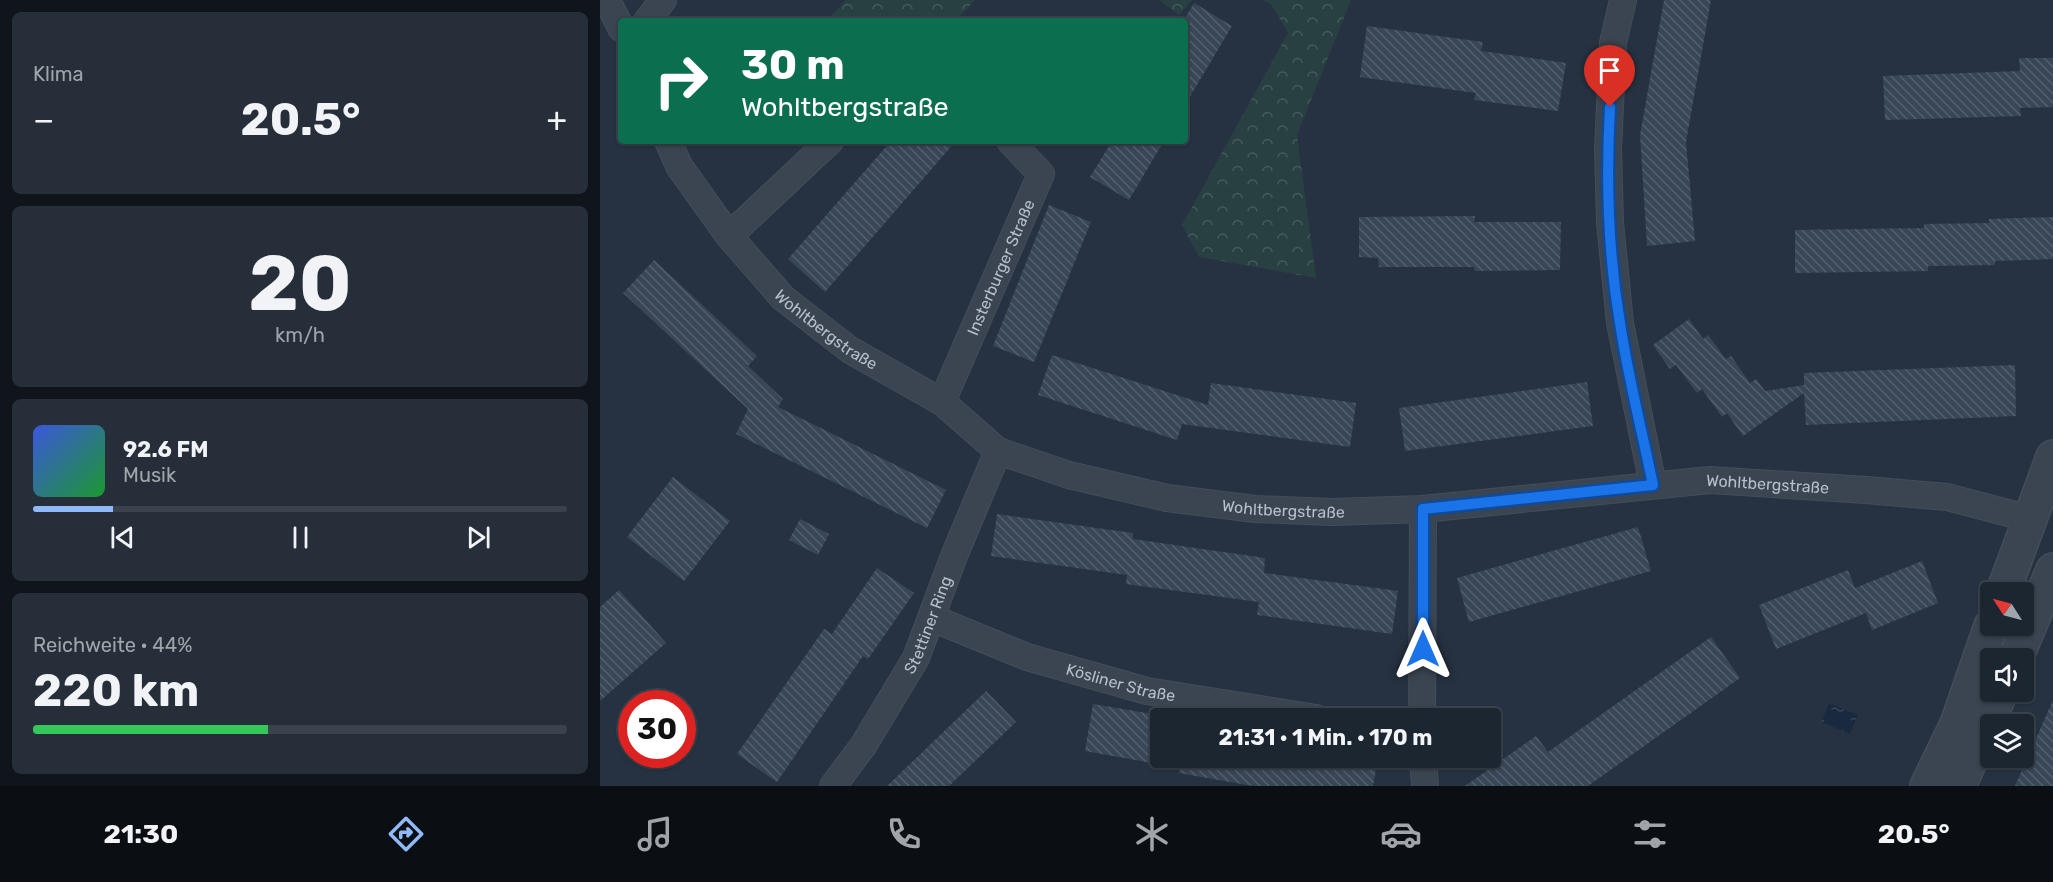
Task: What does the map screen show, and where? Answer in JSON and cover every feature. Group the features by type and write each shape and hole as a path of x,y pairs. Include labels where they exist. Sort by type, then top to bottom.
{"street":[{"path":"608,0 618,22"},
{"path":"649,18 663,0"},
{"path":"1623,0 1613,43 1608,149 1610,223 1620,323 1653,485"},
{"name":"Wohltbergstraße","path":"669,144 679,166 729,236 783,298 850,350 942,402 998,451 1069,475 1167,498 1255,509 1332,512 1423,509 1710,480 1947,497 2042,523"},
{"path":"729,236 827,144"},
{"name":"Insterburger Straße","path":"942,402 1041,174 1013,144"},
{"name":"Stettiner Ring","path":"833,786 863,746 916,658 954,556 998,451"},
{"path":"2009,582 2042,523 2053,457"},
{"path":"1422,708 1423,509"},
{"path":"2020,648 2053,570"},
{"name":"Kösliner Straße","path":"932,618 1027,657 1147,690 1256,708"},
{"path":"1928,786 1957,724 1988,636"},
{"path":"1959,786 1997,702"},
{"path":"1423,768 1425,786"}],"green space":[{"path":"846,0 975,0 958,18 829,18"},
{"path":"1159,0 1192,0 1179,15"},
{"path":"1264,0 1351,0 1297,135 1316,278 1199,257 1182,225 1288,33 1271,4"}],"water":[{"path":"1829,703 1858,715 1850,734 1821,722"}],"building":[{"path":"1664,0 1711,0 1686,142 1695,241 1647,246 1640,135"},
{"path":"1194,3 1232,26 1188,100 1188,18 1185,18"},
{"path":"1367,26 1483,42 1481,51 1566,63 1558,111 1474,100 1476,93 1360,77"},
{"path":"2019,58 2053,58 2053,107 2020,108 2021,116 1885,120 1883,76 2020,71"},
{"path":"888,144 953,144 825,292 788,259"},
{"path":"1110,144 1162,144 1129,200 1090,177"},
{"path":"1049,205 1091,222 1034,362 993,346"},
{"path":"1475,216 1474,222 1561,222 1560,270 1475,271 1474,267 1379,267 1378,258 1359,257 1359,217"},
{"path":"2053,217 2053,259 1995,261 1995,265 1928,266 1928,271 1795,273 1795,230 1924,228 1924,224 1989,223 1989,219"},
{"path":"654,260 757,356 748,366 783,399 778,407 946,490 927,528 736,434 748,409 623,293"},
{"path":"1689,319 1703,339 1708,335 1726,359 1731,356 1750,383 1756,379 1765,391 1804,385 1804,373 2015,365 2016,416 1806,425 1804,393 1743,436 1727,413 1722,417 1702,389 1697,393 1676,365 1670,369 1653,345"},
{"path":"1052,355 1208,405 1211,383 1356,403 1350,447 1182,424 1177,440 1038,395"},
{"path":"1587,382 1593,426 1405,451 1399,408"},
{"path":"673,477 730,521 684,581 627,537"},
{"path":"997,514 1133,533 1133,539 1265,558 1264,573 1398,591 1392,634 1257,615 1259,602 1126,584 1127,575 991,556"},
{"path":"800,519 829,534 818,555 789,540"},
{"path":"1638,527 1651,571 1469,622 1457,578"},
{"path":"1922,561 1938,603 1872,630 1866,613 1776,649 1759,605 1848,570 1855,588"},
{"path":"877,568 914,593 868,659 863,656 777,782 737,754 824,629 832,634"},
{"path":"619,590 666,643 600,701 600,607"},
{"path":"1711,637 1740,678 1588,786 1465,786 1491,768 1501,768 1501,761 1536,736 1548,752"},
{"path":"986,691 1016,722 949,786 887,786"},
{"path":"2053,700 2053,786 2015,786 2023,768 2034,768 2034,743"},
{"path":"1093,704 1150,714 1150,763 1085,751"},
{"path":"1180,768 1376,768 1373,786 1253,786 1179,773"}],"route":[{"path":"1423,649 1423,509 1653,485 1618,314 1610,223 1608,149 1610,107"}]}
